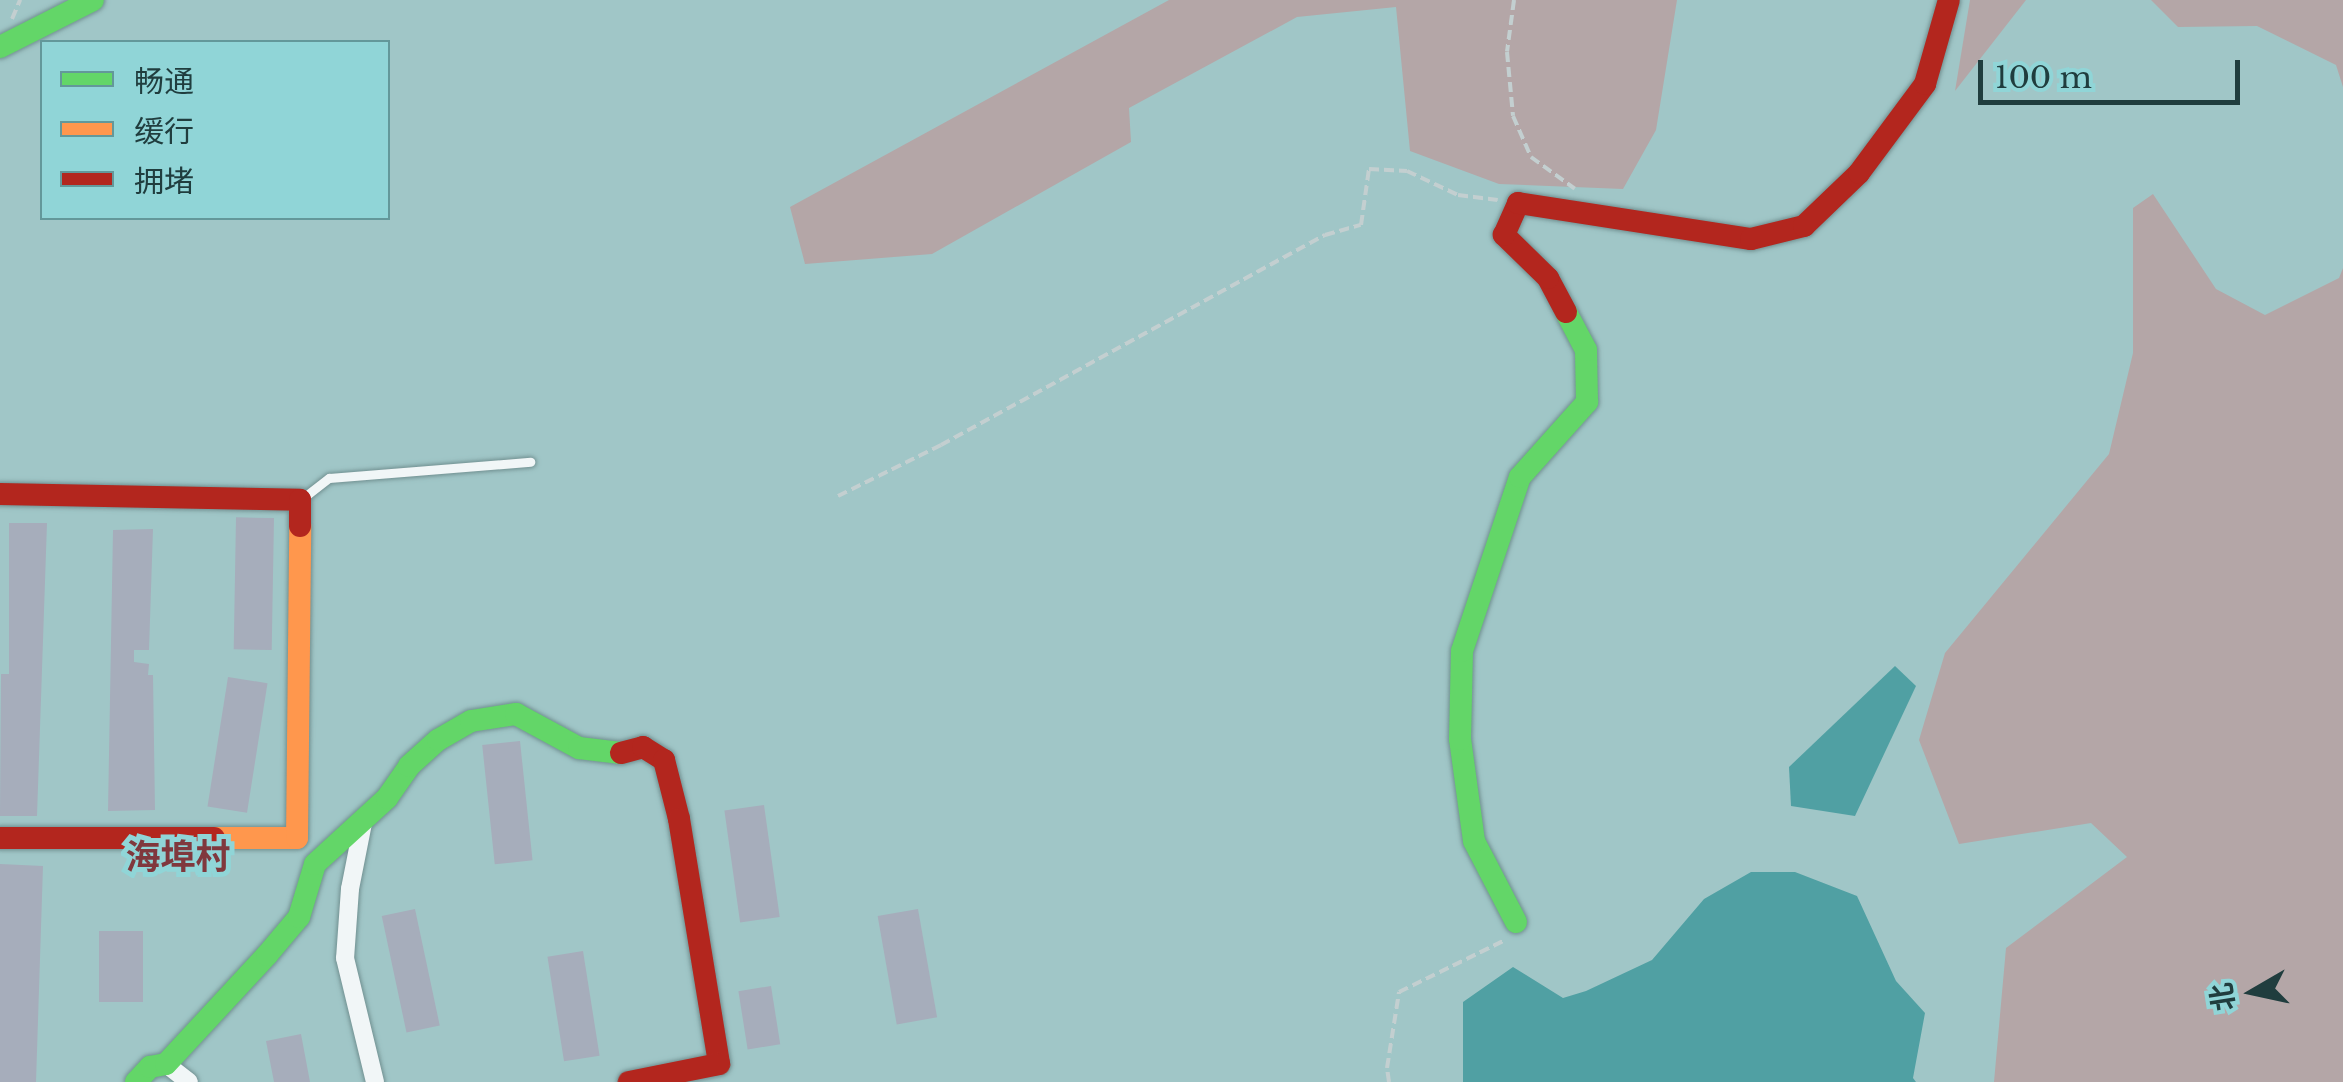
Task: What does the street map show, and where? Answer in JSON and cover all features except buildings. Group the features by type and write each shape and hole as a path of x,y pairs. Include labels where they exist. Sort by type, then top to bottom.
{"street":[{"path":"0,47 94,0"},
{"path":"1516,922 1474,841 1460,738 1462,651 1520,477 1587,402 1586,350 1548,278 1504,235 1518,203 1751,239 1804,226 1859,174 1926,84 1949,0"},
{"path":"0,494 300,500 296,838 0,838"},
{"path":"136,1082 150,1067 166,1064 299,917 314,864 387,798 408,766 438,740 471,722 516,714 580,748 612,756 643,748 664,760 679,819 719,1064 629,1082"},
{"path":"364,816 350,890 345,958 376,1082"},
{"path":"166,1064 189,1082"}],"lane":[{"path":"300,500 328,478 530,462"}],"path":[{"path":"1514,0 1506,52 1513,116 1531,157 1586,198"},
{"path":"838,496 941,445 1326,235 1361,225 1369,170 1408,171 1458,194 1518,203"},
{"path":"1389,1082 1387,1068 1399,992 1502,944 1516,922"}],"shaded area":[{"path":"1169,0 1677,0 1656,130 1623,189 1499,184 1410,151 1396,7 1297,17 1129,108 1131,142 932,254 805,264 790,207"},
{"path":"1970,0 2026,0 1955,91"},
{"path":"2151,0 2343,0 2343,87 2336,65 2257,26 2178,27"},
{"path":"2153,194 2216,289 2265,315 2339,278 2343,268 2343,1082 1994,1082 2006,948 2127,857 2091,823 1959,844 1919,740 1945,653 2109,454 2133,353 2133,208"}],"water":[{"path":"1895,666 1916,686 1855,816 1791,806 1789,767"},
{"path":"1751,872 1795,872 1857,896 1896,981 1925,1013 1913,1078 1916,1082 1463,1082 1463,1002 1513,967 1563,998 1586,991 1652,960 1704,899"}],"traffic: fast":[{"path":"0,47 93,0"},
{"path":"1516,922 1474,841 1460,739 1462,651 1520,477 1587,402 1586,350 1566,312"},
{"path":"136,1082 150,1067 166,1064 267,955 299,917 315,864 387,798 409,766 438,740 471,721 516,714 579,748 621,753"}],"traffic: slow":[{"path":"214,838 297,838 300,526"}],"traffic: jam":[{"path":"1566,312 1548,278 1504,235 1518,203 1751,239 1804,226 1859,173 1925,84 1949,0"},
{"path":"0,494 300,500 300,526"},
{"path":"621,753 643,747 664,760 679,819 719,1064 629,1082"},
{"path":"0,838 214,838"}],"district":[{"name":"海埠村","path":"178,857"}]}
